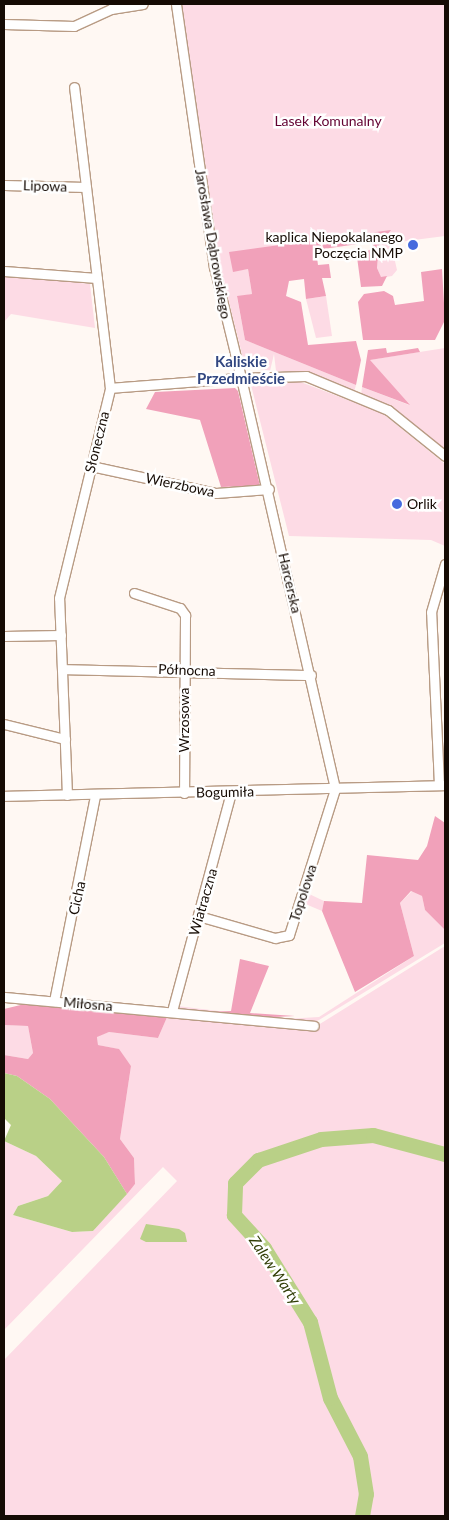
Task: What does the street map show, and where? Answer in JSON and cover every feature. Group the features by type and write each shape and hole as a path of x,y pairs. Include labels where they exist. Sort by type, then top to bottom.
{"street":[{"path":"4,24 74,26 111,9 143,4"},
{"name":"Jarosława Dąbrowskiego","path":"176,4 214,267 241,378"},
{"name":"Słoneczna","path":"67,795 59,598 110,388 74,87"},
{"name":"Lipowa","path":"4,185 86,187"},
{"path":"4,271 97,278"},
{"path":"110,388 241,378 306,376 388,410 445,456"},
{"name":"Harcerska","path":"241,378 269,489 335,789"},
{"name":"Wierzbowa","path":"91,466 216,493 269,489"},
{"path":"442,785 431,612 445,564"},
{"name":"Wrzosowa","path":"134,593 184,610 184,793"},
{"path":"4,636 61,636"},
{"name":"Północna","path":"63,669 184,669 311,675"},
{"path":"4,724 65,739"},
{"name":"Bogumiła","path":"4,796 231,792 442,785"},
{"name":"Topolowa","path":"199,916 275,938 289,935 335,789"},
{"name":"Wiatraczna","path":"172,1011 231,792"},
{"name":"Cicha","path":"54,1001 95,795"},
{"name":"Miłosna","path":"4,997 172,1011 314,1026"}],"green space":[{"name":"Lasek Komunalny","path":"182,4 445,4 445,236 391,243 397,270 392,276 381,278 377,268 379,244 390,231 233,271 248,269 252,294 237,297 245,340 356,385 354,392 304,372 276,371 274,354 270,371 245,366 220,266"},
{"path":"4,275 90,284 95,328 11,314 4,322"},
{"path":"326,296 332,336 316,338 306,299"},
{"path":"445,348 445,451 388,405 361,395 362,387 409,405 369,360"},
{"path":"298,381 382,413 445,464 445,546 431,540 289,536 251,385"},
{"path":"412,891 422,896 425,910 445,930 445,943 319,1020 312,1023 181,1010 177,1006 285,1019 319,1017 414,956 400,903"},
{"path":"307,893 324,901 322,911 303,903"},
{"path":"445,946 445,1516 4,1516 4,1360 177,1181 163,1167 4,1330 4,1141 36,1156 62,1181 48,1196 18,1206 13,1215 72,1232 93,1231 135,1184 134,1158 120,1139 131,1066 118,1049 98,1045 97,1036 109,1032 158,1038 168,1015 315,1027"},
{"path":"4,1025 28,1026 33,1053 28,1059 4,1055"}],"shaded area":[{"path":"391,230 379,245 377,268 381,277 387,276 382,286 361,287 357,257 373,248 372,242 316,250 318,265 329,264 331,278 322,278 326,296 306,299 304,279 289,281 286,296 301,302 308,345 356,341 361,360 356,385 245,340 237,296 252,294 248,269 233,272 229,252"},
{"path":"442,269 445,320 435,340 363,340 358,302 364,294 384,291 393,296 395,305 424,301 421,272"},
{"path":"386,348 387,353 418,348 420,352 370,360 410,405 362,387 368,350"},
{"path":"235,388 238,391 260,486 221,487 200,420 146,409 155,392"},
{"path":"435,816 445,823 445,930 425,910 422,896 411,891 400,903 414,956 355,992 322,911 324,901 362,903 367,855 418,860 427,846"},
{"path":"240,959 269,966 250,1013 295,1016 255,1018 206,1012 231,1011"},
{"path":"29,1003 168,1015 158,1038 109,1032 97,1037 98,1045 119,1049 131,1066 120,1139 134,1158 135,1184 127,1194 104,1157 50,1099 17,1076 4,1073 4,1055 28,1059 33,1053 28,1026 4,1025 4,1009"},
{"path":"4,1073 17,1076 50,1099 104,1157 127,1194 93,1231 72,1232 13,1215 18,1206 48,1196 62,1181 36,1156 4,1141 11,1125 4,1118"},
{"path":"146,1224 179,1229 185,1233 187,1242 146,1242 140,1239"}],"waterway":[{"name":"Zalew Warty","path":"362,1516 366,1494 360,1456 330,1398 310,1322 264,1248 234,1215 235,1183 258,1160 321,1139 373,1135 445,1154"}],"place":[{"name":"kaplica Niepokalanego Poczęcia NMP","path":"413,245"},
{"name":"Orlik","path":"397,504"}],"district":[{"name":"Kaliskie Przedmieście","path":"241,370"}]}
